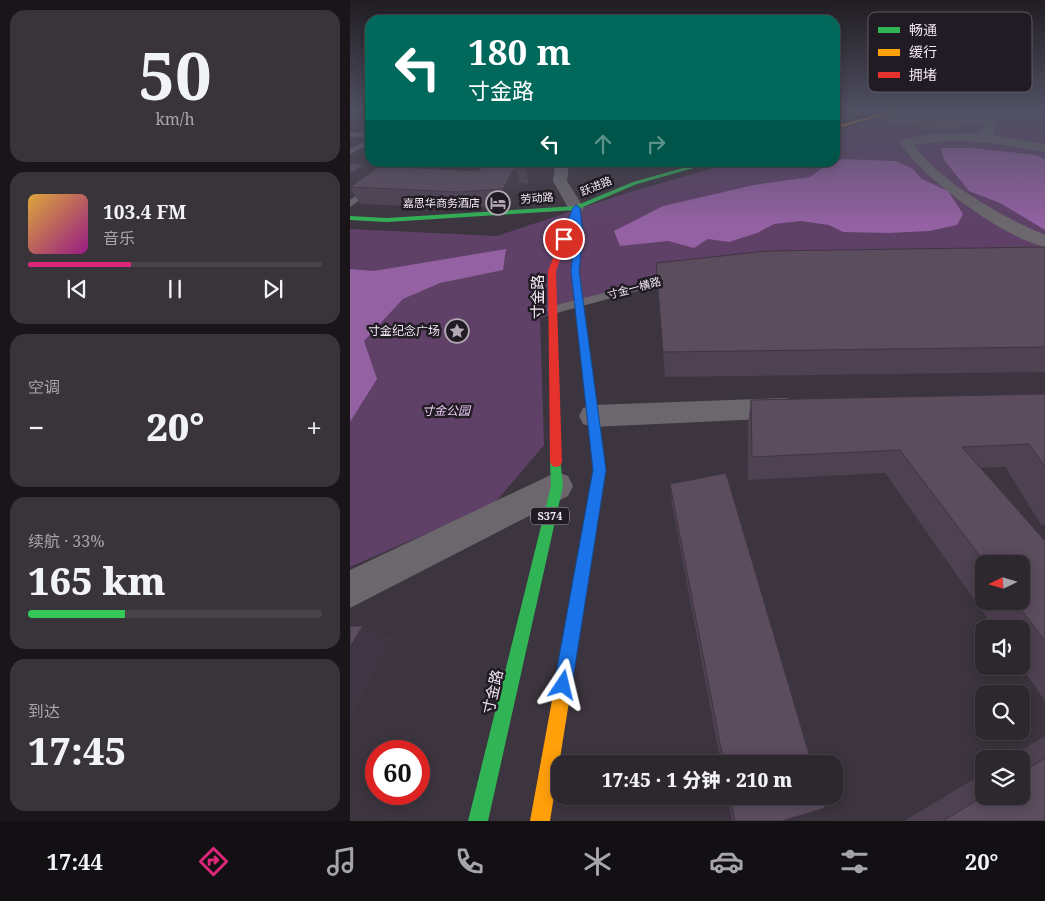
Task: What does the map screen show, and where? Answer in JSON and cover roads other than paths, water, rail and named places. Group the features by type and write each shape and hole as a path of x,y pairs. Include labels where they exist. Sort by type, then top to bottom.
{"main road":[{"name":"跃进路","path":"576,208 635,183 694,167"},
{"name":"劳动路","path":"350,218 387,220 576,208"},
{"path":"540,821 600,470 575,271 579,234 576,208"},
{"name":"寸金路","path":"478,821 558,486 552,271 576,208"}],"street":[{"path":"908,148 910,152 932,171 995,217 1024,234 1045,242"},
{"path":"561,167 560,181 576,208"},
{"path":"593,416 809,408"},
{"path":"350,589 558,486"}],"lane":[{"path":"350,204 403,167"},
{"name":"寸金一横路","path":"553,310 686,274"}],"place":[{"name":"嘉思华商务酒店","path":"498,203"},
{"name":"寸金纪念广场","path":"457,331"}],"park label":[{"name":"寸金公园","path":"446,411"}]}
